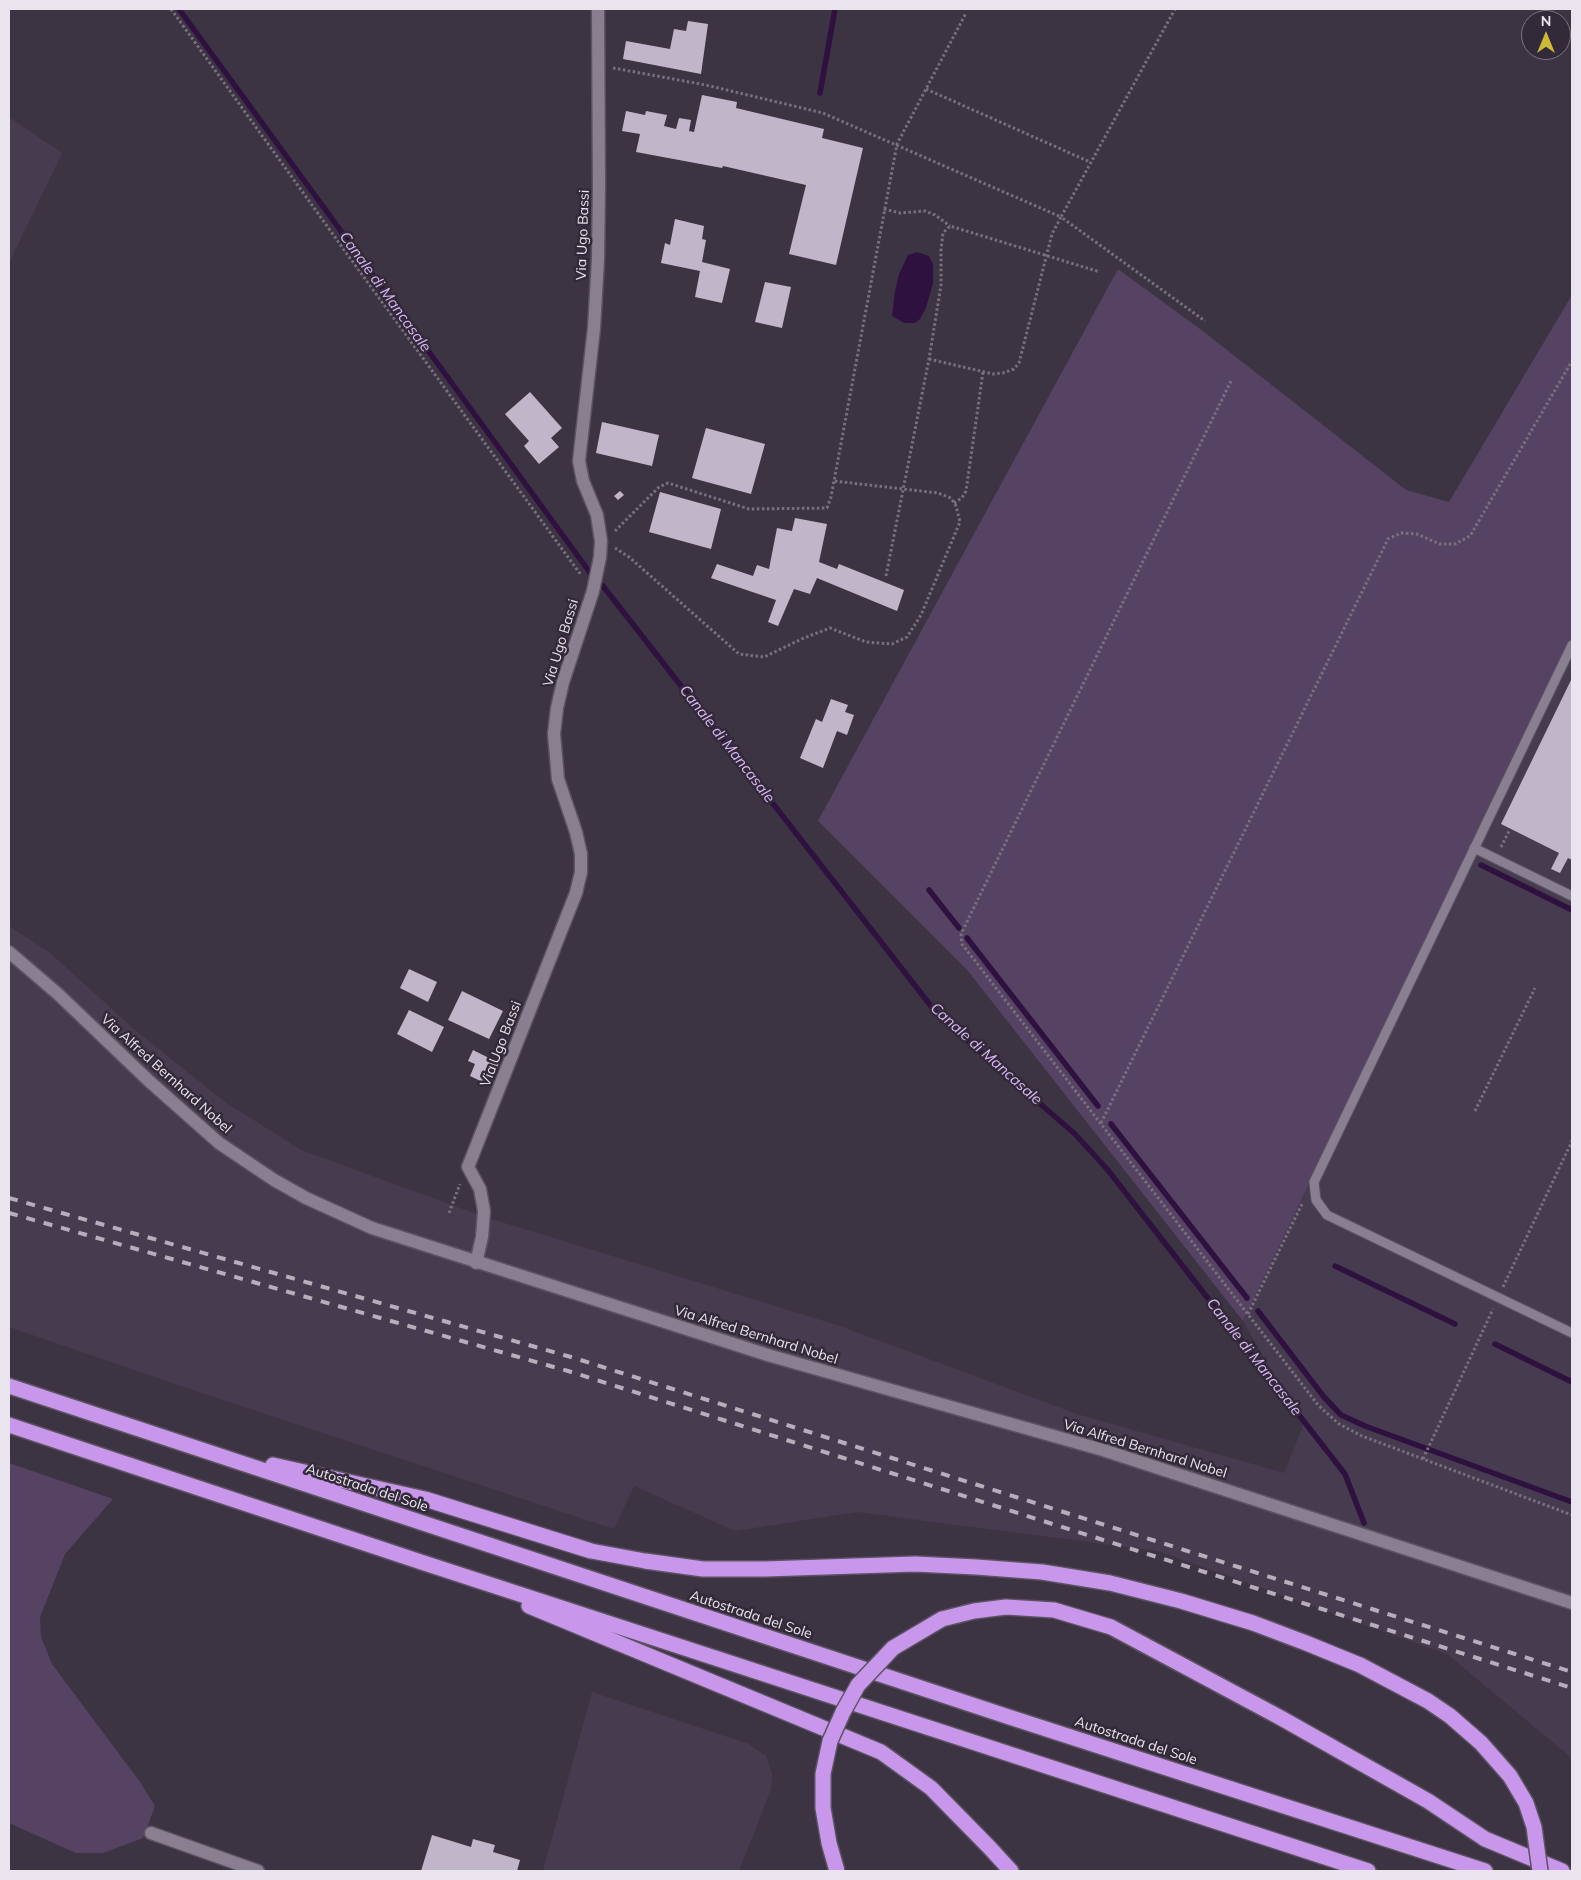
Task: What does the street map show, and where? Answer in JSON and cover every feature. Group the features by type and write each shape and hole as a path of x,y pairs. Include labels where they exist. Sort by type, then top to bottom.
{"highway":[{"name":"Autostrada del Sole","path":"9,1386 1018,1720 1484,1871"},
{"path":"9,1425 421,1562 1368,1871"},
{"path":"185,1444 424,1499 591,1551 645,1561 703,1569 915,1564 976,1566 1042,1572 1110,1583 1181,1601 1253,1623 1367,1669 1428,1701 1450,1716 1496,1758 1514,1783 1526,1804 1534,1827 1540,1871"},
{"path":"421,1562 881,1752 931,1788 1011,1871"},
{"path":"837,1871 828,1843 823,1808 823,1774 830,1741 858,1685 893,1648 942,1619 974,1611 1006,1607 1054,1610 1111,1627 1281,1718 1428,1801 1485,1839 1562,1871"}],"street":[{"name":"Via Ugo Bassi","path":"468,1168 576,893 580,872 581,854 576,832 558,779 554,734 563,682 592,591 601,546 600,528 583,481 580,461 594,328 598,259 598,9"},
{"name":"Via Alfred Bernhard Nobel","path":"9,952 58,994 196,1123 244,1161 306,1198 338,1214 372,1228 476,1263 771,1356 1103,1450 1572,1603"},
{"path":"468,1168 480,1189 484,1211 482,1237 476,1263"},
{"path":"151,1833 258,1871"}],"lane":[{"path":"1572,645 1314,1182 1316,1200 1327,1215 1572,1333"},
{"path":"1474,848 1572,896"}],"path":[{"path":"171,9 592,591"},
{"path":"930,358 993,374 1014,369 1019,364 1048,256 1052,234 1175,9"},
{"path":"601,546 654,491 668,483 749,509 827,508 831,497 897,144 966,13"},
{"path":"598,65 706,85 823,113 897,144 1061,217 1205,320"},
{"path":"926,89 1090,162"},
{"path":"884,209 900,213 925,211 935,215 950,226 1100,272"},
{"path":"886,576 930,358 941,285 943,233 950,226"},
{"path":"1101,1123 1388,539 1401,533 1417,534 1440,544 1454,544 1470,536 1572,361"},
{"path":"954,503 962,498 966,491 984,372"},
{"path":"1231,381 961,934 962,944 1318,1405 1339,1424 1362,1436 1572,1515"},
{"path":"601,546 611,547 629,557 738,654 764,657 830,628 866,642 892,644 907,638 921,615 960,522 956,506 951,498 938,493 834,481"},
{"path":"1475,1111 1535,988"},
{"path":"1423,1459 1572,1141"},
{"path":"449,1213 468,1168"},
{"path":"1248,1314 1314,1182"}],"shaded area":[{"path":"9,117 62,153 9,263"},
{"path":"917,252 929,256 933,264 933,283 926,308 920,319 915,323 904,323 892,316 895,291 899,274 908,255"},
{"path":"1118,269 1204,332 1406,490 1449,502 1572,295 1572,637 1243,1321 968,971 818,821"},
{"path":"1572,637 1572,1761 1568,1755 1447,1654 1158,1551 857,1512 735,1531 634,1486 614,1529 9,1327 9,926 49,952 135,1030 225,1102 301,1150 482,1216 837,1325 1077,1414 1284,1473 1303,1426 1243,1321"},
{"path":"9,1463 113,1499 65,1554 40,1617 41,1637 52,1664 140,1782 155,1806 143,1838 103,1853 76,1853 9,1823"},
{"path":"592,1692 749,1744 766,1756 772,1774 771,1789 739,1871 543,1871"}],"building":[{"path":"688,21 708,24 701,74 623,59 626,41 670,49 674,29 686,31"},
{"path":"702,95 737,102 736,108 824,129 822,138 863,148 836,265 789,254 806,185 723,166 722,168 636,152 640,134 622,131 626,111 645,115 646,111 667,115 664,126 676,129 679,118 691,120 689,131 694,132"},
{"path":"675,219 704,226 702,239 706,240 702,262 730,269 722,303 695,297 700,271 661,263 665,243 670,245"},
{"path":"765,282 791,287 782,328 755,322"},
{"path":"530,392 562,428 551,438 559,447 539,464 524,446 529,441 505,414"},
{"path":"602,422 659,435 652,466 596,453"},
{"path":"706,428 765,444 751,494 692,478"},
{"path":"620,491 624,495 618,500 614,496"},
{"path":"660,492 721,509 711,549 649,532"},
{"path":"795,518 827,524 819,562 837,569 839,564 904,590 897,611 817,578 810,594 794,589 778,626 768,622 776,600 711,578 717,564 753,576 757,565 769,569 777,528 792,531"},
{"path":"1572,678 1572,860 1568,858 1560,873 1551,869 1559,853 1501,824"},
{"path":"831,699 848,705 845,712 854,715 847,735 837,731 823,768 800,758 816,719 822,722"},
{"path":"409,969 437,982 428,1002 400,988"},
{"path":"462,991 503,1011 489,1039 448,1020"},
{"path":"409,1010 444,1027 432,1052 397,1034"},
{"path":"473,1050 499,1063 489,1085 470,1076 475,1064 468,1061"},
{"path":"432,1835 471,1847 473,1839 495,1845 493,1852 520,1860 517,1871 421,1871"}],"waterway":[{"name":"Canale di Mancasale","path":"179,9 591,574"},
{"path":"820,93 835,9"},
{"name":"Canale di Mancasale","path":"603,586 938,1015 1075,1134 1107,1169 1345,1474 1364,1523"},
{"path":"1481,865 1572,910"},
{"path":"929,890 959,928"},
{"path":"967,938 1098,1106"},
{"path":"1111,1124 1247,1298"},
{"path":"1335,1266 1455,1324"},
{"path":"1258,1311 1324,1397 1341,1415 1365,1426 1572,1502"},
{"path":"1495,1344 1572,1382"}],"railway":[{"path":"9,1198 571,1357 1572,1672"},
{"path":"9,1213 568,1371 1572,1688"}]}
